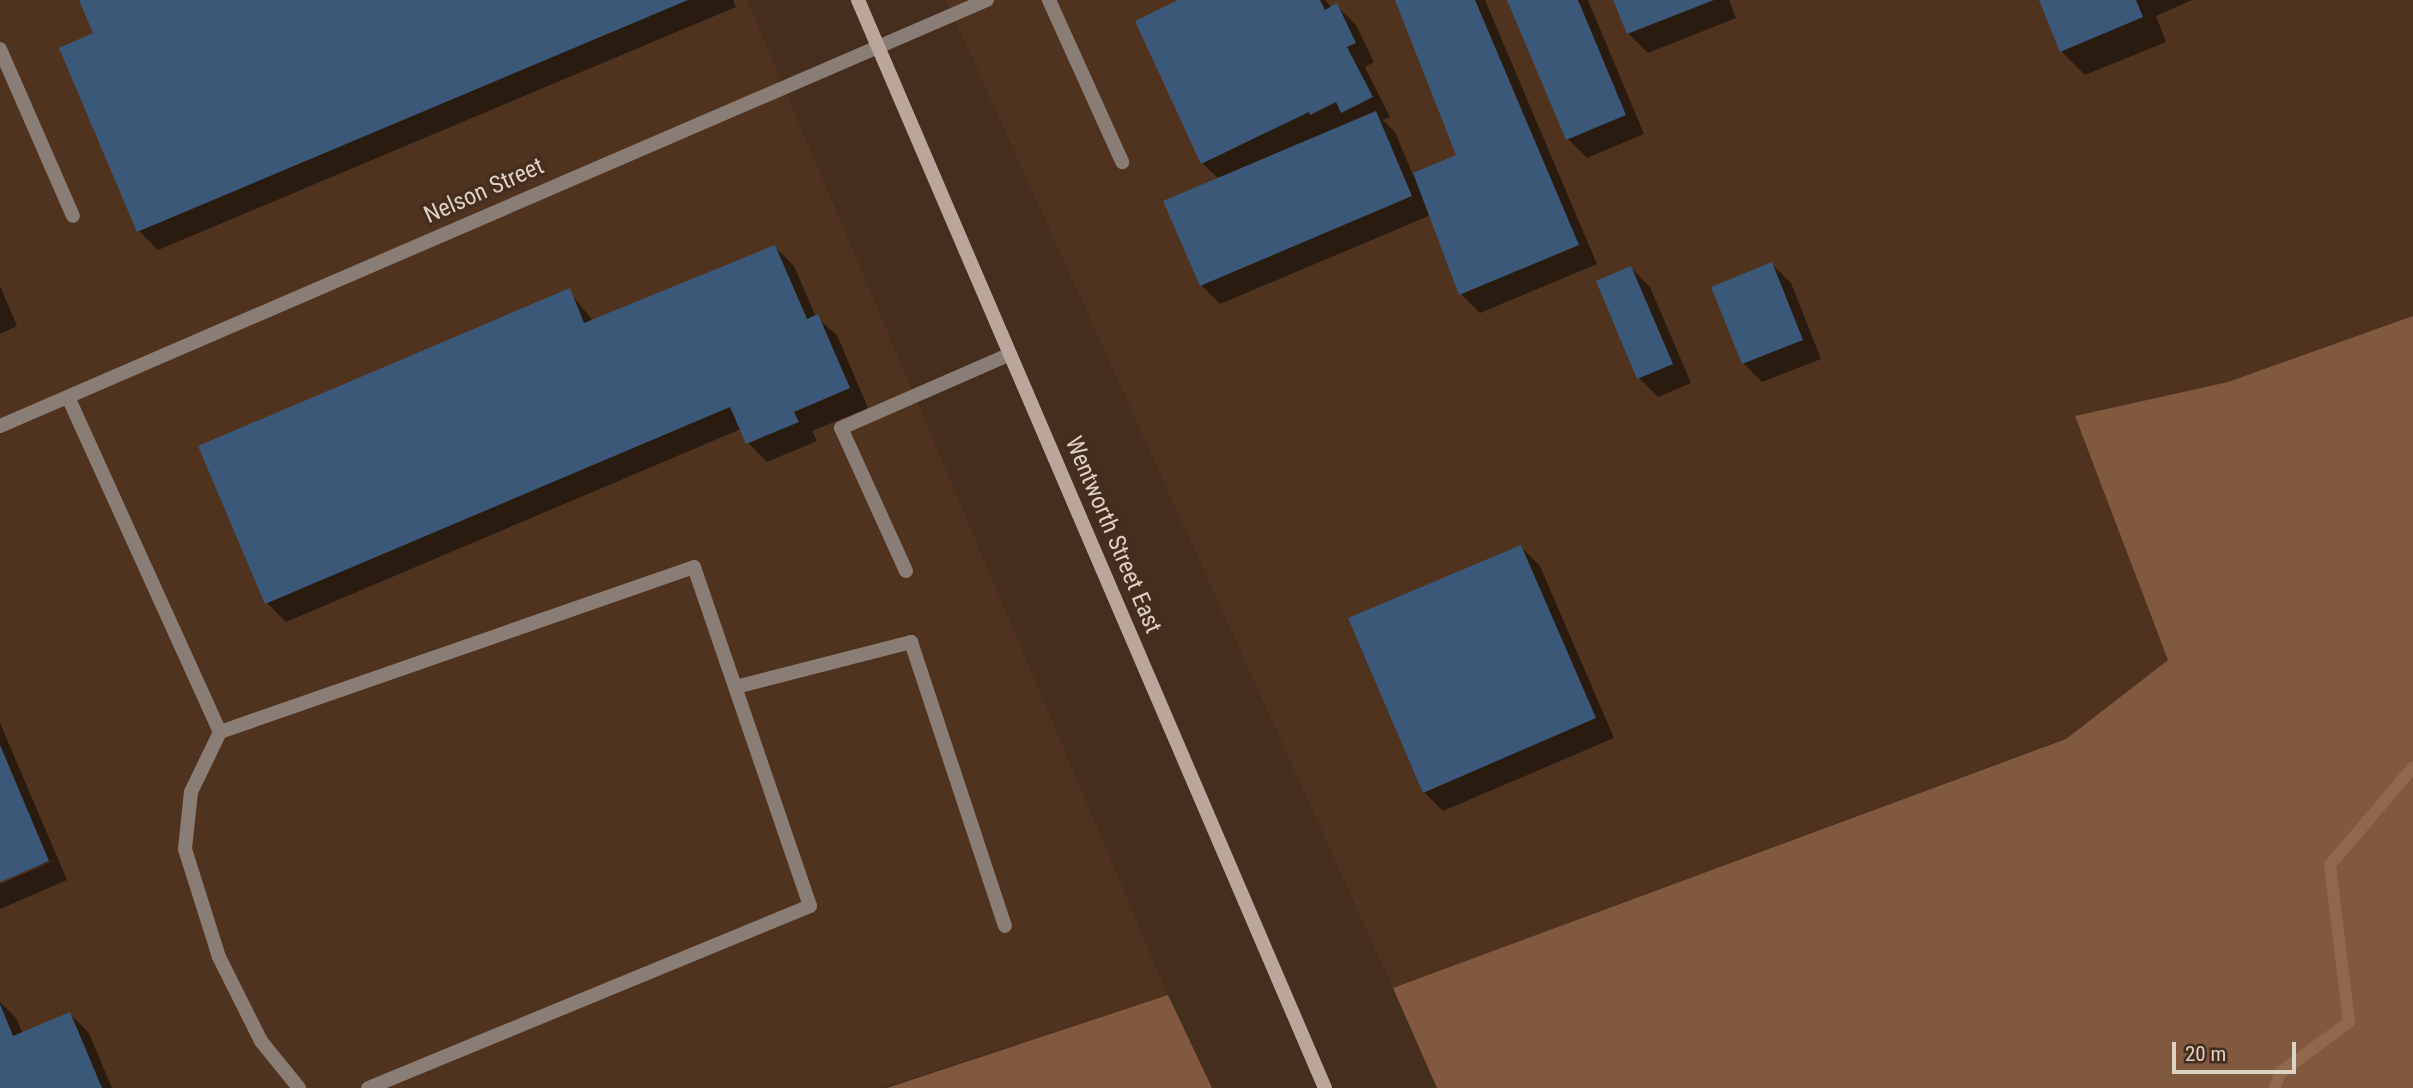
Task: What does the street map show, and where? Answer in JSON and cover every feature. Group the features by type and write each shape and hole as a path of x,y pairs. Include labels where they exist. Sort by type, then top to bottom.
{"main road":[{"name":"Wentworth Street East","path":"858,0 1325,1088"}],"street":[{"name":"Nelson Street","path":"0,426 987,0"},
{"path":"1049,0 1122,162"},
{"path":"0,49 73,216"},
{"path":"906,571 841,428 1010,355"},
{"path":"68,397 220,732"},
{"path":"299,1088 261,1041 219,957 185,849 191,792 220,732 694,568 810,906 368,1088"},
{"path":"736,687 911,642 1005,926"}],"shaded area":[{"path":"0,0 747,0 1168,995 881,1088 0,1088"},
{"path":"946,0 2413,0 2413,316 2228,382 2075,416 2168,660 2066,738 1393,988"},
{"path":"2413,316 2413,1088 1437,1088 1393,988 2066,739 2168,660 2075,416 2228,382"},
{"path":"1168,995 1212,1088 887,1088"}],"building":[{"path":"79,0 688,0 137,232 59,48 93,33"},
{"path":"1178,0 1320,0 1325,10 1337,3 1356,43 1347,47 1373,97 1341,113 1336,102 1310,115 1309,112 1201,164 1135,21"},
{"path":"1395,0 1475,0 1579,245 1459,295 1413,173 1456,155"},
{"path":"1507,0 1578,0 1626,115 1566,140"},
{"path":"1613,0 1714,0 1627,34"},
{"path":"2039,0 2136,0 2143,17 2060,52"},
{"path":"1376,111 1412,196 1200,286 1163,201"},
{"path":"775,245 807,319 818,314 850,388 794,412 799,422 746,444 730,407 265,604 198,446 570,288 584,323"},
{"path":"1772,262 1803,340 1742,364 1711,287"},
{"path":"1631,266 1673,364 1637,379 1596,281"},
{"path":"1521,545 1596,718 1423,793 1348,618"},
{"path":"0,745 49,861 0,882"},
{"path":"0,1004 13,1036 70,1012 102,1088 0,1088"}],"waterway":[{"path":"2275,1088 2280,1073 2349,1022 2330,865 2413,767"}]}
